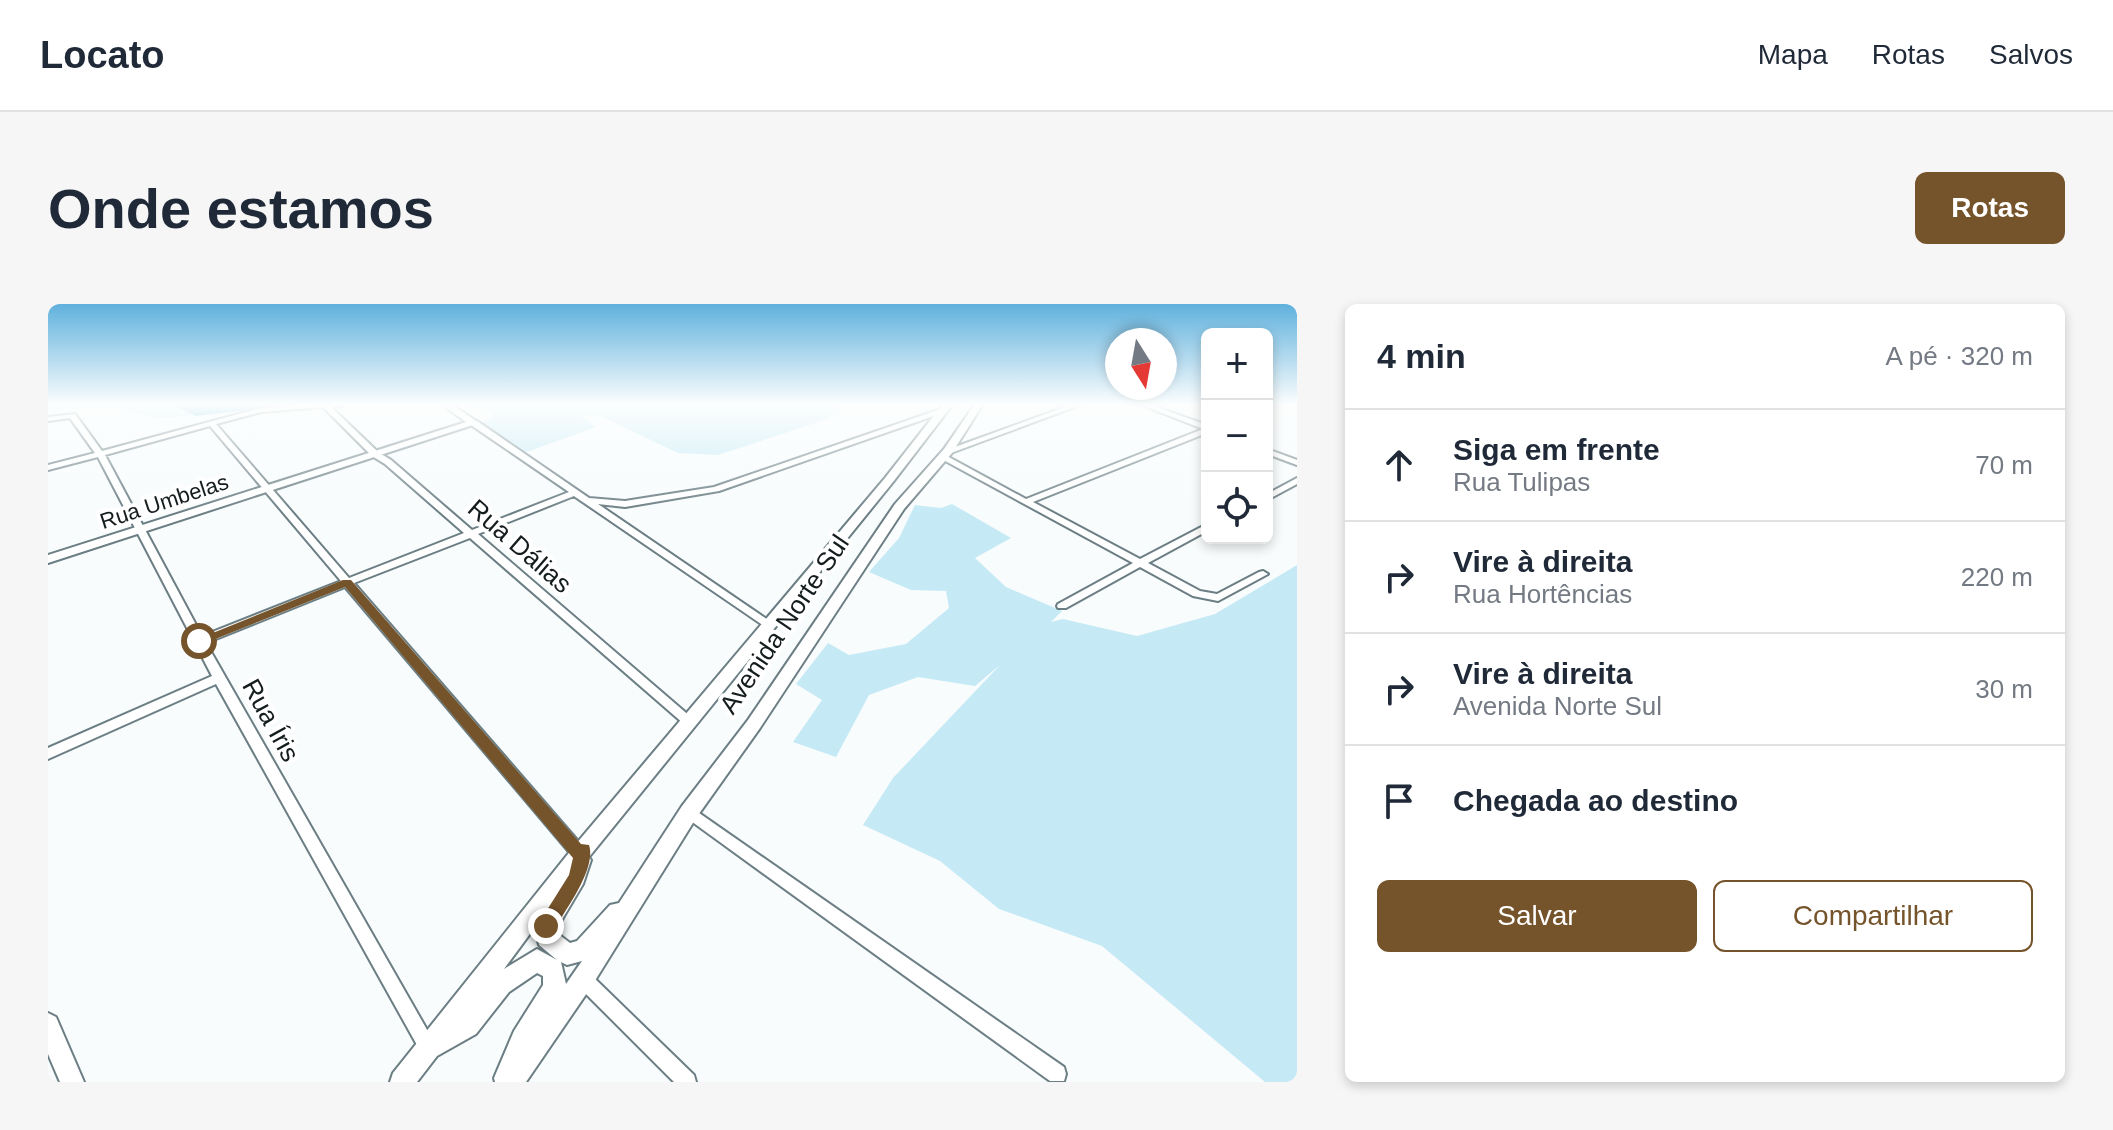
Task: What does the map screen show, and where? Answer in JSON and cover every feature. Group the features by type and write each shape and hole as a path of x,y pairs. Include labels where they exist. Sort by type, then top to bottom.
{"street":[{"name":"Rua Íris","path":"90,440 219,678 428,1048"},
{"path":"48,468 149,440"},
{"path":"226,440 582,852"},
{"name":"Rua Dálias","path":"361,440 688,721"},
{"name":"Rua Umbelas","path":"48,559 419,440"},
{"path":"499,440 767,624"},
{"path":"584,500 625,504 716,489 853,440"},
{"name":"Avenida Norte Sul","path":"402,1082 582,852 919,440"},
{"name":"Avenida Norte Sul","path":"511,1082 583,979 689,812 754,724 899,507 954,440"},
{"path":"945,454 982,440"},
{"path":"1026,502 1179,440"},
{"path":"1273,453 1297,463"},
{"path":"945,454 1136,564 1209,598 1218,598 1263,574"},
{"path":"904,460 900,473 911,478 922,478"},
{"path":"889,480 906,487 899,507"},
{"path":"1273,494 1297,481"},
{"path":"199,641 574,493"},
{"path":"1062,606 1201,530"},
{"path":"48,754 219,678"},
{"path":"689,812 1057,1074"},
{"name":"Avenida Norte Sul","path":"582,852 576,878 546,926 547,938 567,954 583,950 644,883"},
{"name":"Avenida Norte Sul","path":"428,1048 468,1026 501,984 537,960 553,970 555,988 522,1039 505,1082"},
{"path":"583,979 687,1082"},
{"path":"48,1026 72,1082"}],"shaded area":[{"path":"506,440 559,440 524,453"},
{"path":"651,440 763,440 718,455 678,453"},
{"path":"952,504 1011,538 975,558 1006,587 1062,611 1051,622 1063,619 1137,636 1215,614 1297,565 1297,1082 1265,1082 1102,946 999,909 940,861 863,825 893,778 1000,665 975,686 918,677 869,695 836,757 793,742 822,700 796,684 828,643 849,655 906,644 949,608 946,591 911,590 869,572 899,538 915,505 941,508"}],"route":[{"path":"199,641 347,583 580,854 583,850 576,878 546,926"}]}
